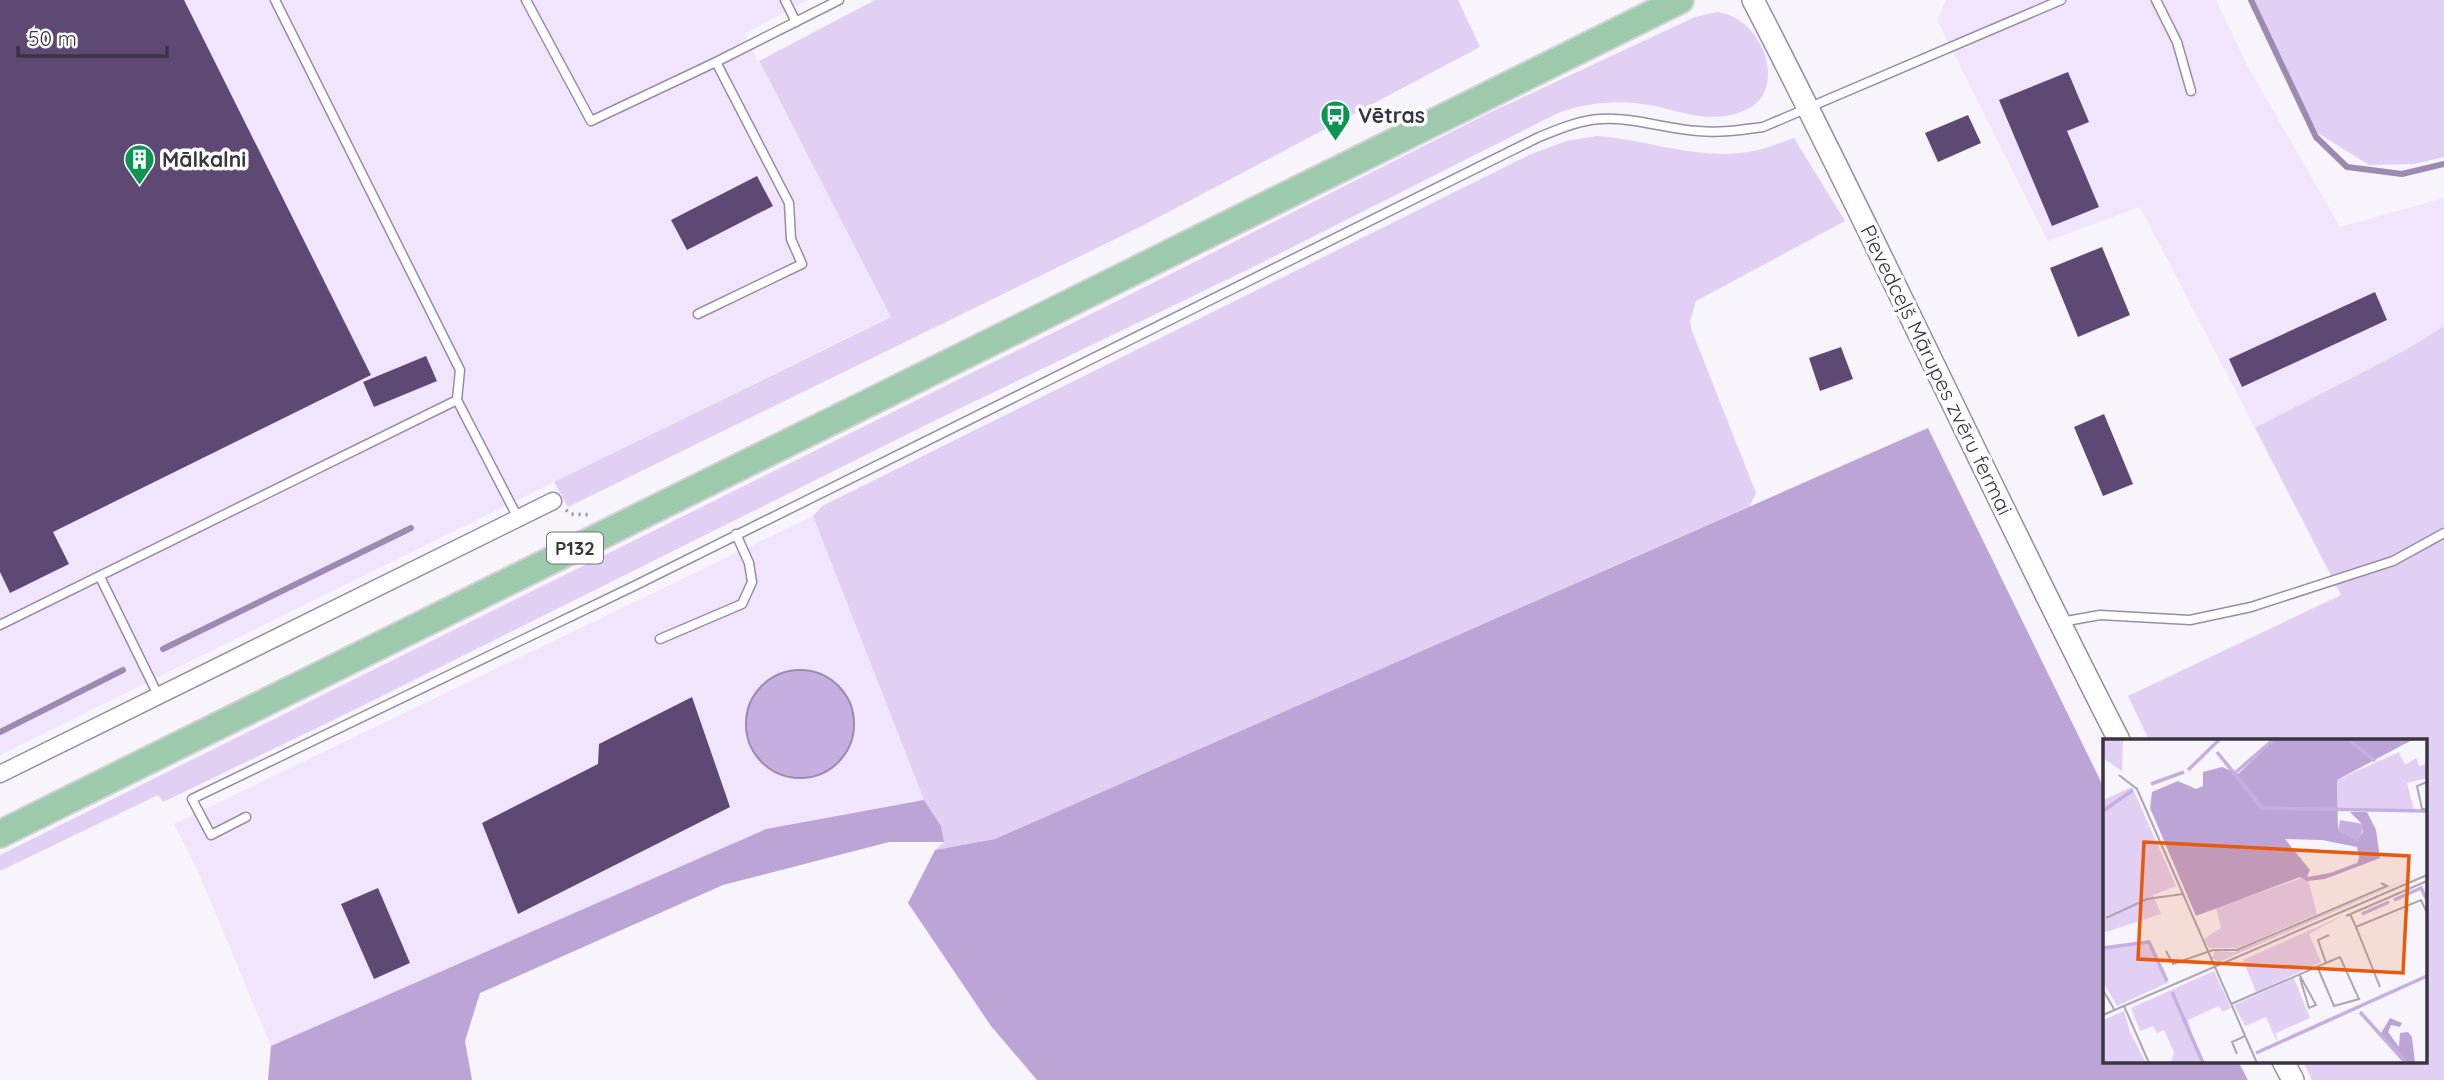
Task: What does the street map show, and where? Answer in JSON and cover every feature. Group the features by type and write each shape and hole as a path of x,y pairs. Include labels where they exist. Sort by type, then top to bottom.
{"main road":[{"name":"P132","path":"0,834 1680,0"}],"street":[{"name":"Pievedceļš Mārupes zvēru fermai","path":"1753,0 1809,107 2058,622 2118,739"},
{"path":"0,774 553,501"},
{"path":"2284,1062 2293,1080"}],"lane":[{"path":"275,0 460,370 457,400 518,518"},
{"path":"526,0 591,121 839,0"},
{"path":"785,0 796,22"},
{"path":"246,817 211,835 192,799 736,534 1539,137 1575,124 1602,119 1629,120 1698,131 1730,132 1763,127 2062,0"},
{"path":"2157,0 2177,43 2191,90"},
{"path":"698,314 802,264 791,239 789,203 716,62"},
{"path":"0,625 457,400"},
{"path":"2058,622 2100,615 2190,620 2251,607 2393,561 2444,533"},
{"path":"660,639 742,604 752,582 749,563 736,534"},
{"path":"100,577 158,695"}],"shaded area":[{"path":"0,0 808,0 744,34 891,316 0,755"},
{"path":"875,0 1458,0 1480,47 1142,226 568,507 554,482 891,317 759,61"},
{"path":"1946,0 2216,0 2246,63 2340,227 2444,198 2444,326 2409,348 2255,428 2140,207 2048,241 1937,20"},
{"path":"2250,0 2444,0 2444,157 2414,164 2369,165 2318,133"},
{"path":"1717,12 1734,17 1748,27 1765,57 1768,73 1766,89 1758,102 1744,111 1712,117 1646,104 1620,102 1583,106 1558,113 1247,270 938,419 352,711 163,802 158,795 0,871 0,855 1113,303 1487,114 1695,17"},
{"path":"1597,136 1718,154 1758,150 1794,138 1845,221 1696,301 1690,321 1692,331 1756,493 1750,506 995,839 935,850 944,842 941,826 924,800 813,516 822,506 1529,155 1566,141"},
{"path":"2444,326 2444,1080 2312,1080 2303,1062 2426,1062 2426,739 2149,739 2128,696 2341,595 2255,428 2409,348"},
{"path":"1928,428 2103,786 2103,1062 2239,1062 2248,1080 1037,1080 991,1026 908,903 935,850 995,839"},
{"path":"813,516 924,800 766,829 271,1046 197,869 174,824"},
{"path":"800,670 821,674 838,686 850,703 854,724 850,745 838,762 821,774 800,778 779,774 762,762 750,745 746,724 750,703 762,686 779,674"},
{"path":"924,800 941,826 944,842 889,842 723,885 480,993 465,1041 472,1080 268,1080 271,1046 766,829"}],"building":[{"name":"Mālkalni","path":"0,0 184,0 371,375 53,532 69,564 10,593 0,572"},
{"path":"2068,72 2089,122 2067,131 2099,207 2052,226 1999,100"},
{"path":"1968,115 1981,143 1938,162 1925,133"},
{"path":"757,176 773,206 687,250 671,220"},
{"path":"2102,247 2130,315 2078,337 2050,268"},
{"path":"2375,292 2387,320 2242,387 2229,359"},
{"path":"1841,347 1853,379 1820,391 1809,358"},
{"path":"426,356 437,381 374,407 363,382"},
{"path":"2104,414 2133,484 2103,496 2074,427"},
{"path":"692,697 730,807 518,914 482,823 598,764 599,744"},
{"path":"378,888 410,963 374,979 341,904"}],"waterway":[{"path":"2251,0 2316,137 2347,167 2402,174 2444,164"},
{"path":"163,649 411,528"},
{"path":"0,732 123,670"}],"place":[{"name":"Vētras","path":"1335,143"},
{"name":"Mālkalni","path":"139,187"}]}
